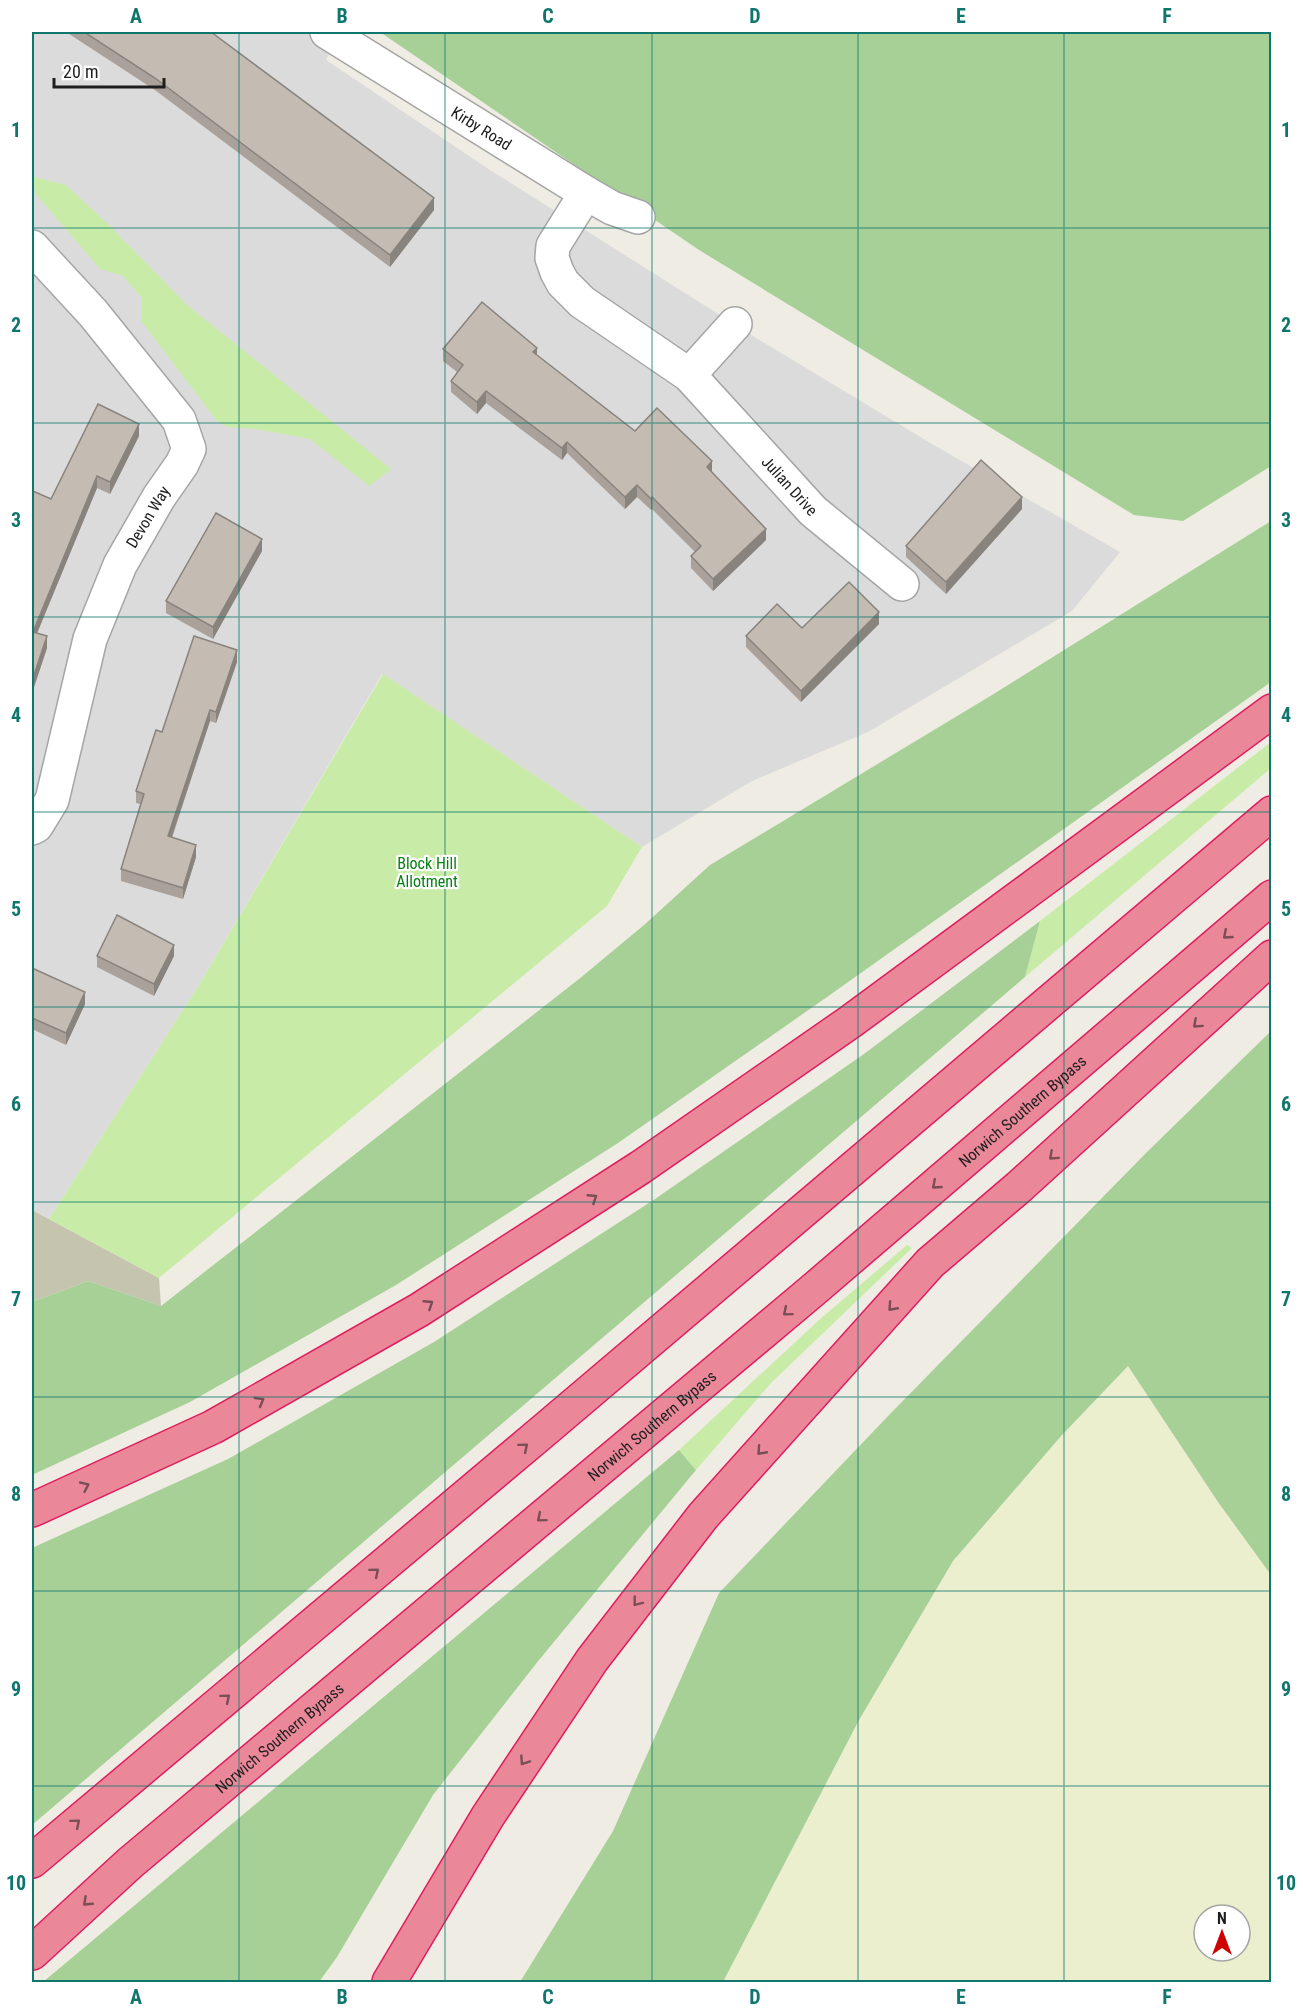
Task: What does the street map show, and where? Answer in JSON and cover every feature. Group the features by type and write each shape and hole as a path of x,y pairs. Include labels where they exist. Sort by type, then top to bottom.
{"highway":[{"path":"32,1510 213,1427 419,1310 611,1187 850,1022 1272,711"},
{"path":"32,1861 1272,813"},
{"name":"Norwich Southern Bypass","path":"32,1953 130,1863 812,1291 1272,897"},
{"path":"390,1981 488,1816 592,1660 703,1516 930,1263 1019,1187 1272,957"}],"street":[{"name":"Kirby Road","path":"327,32 586,193 612,208 638,217"},
{"name":"Julian Drive","path":"586,193 553,246 552,258 556,272 563,283 582,302 690,375 813,511 902,584"},
{"name":"Devon Way","path":"32,247 93,313 179,420 189,448 182,464 159,497 120,565 90,639 52,800 36,826 32,828"},
{"path":"690,375 735,324"}],"shaded area":[{"path":"32,32 340,32 326,60 490,170 761,341 932,444 1120,552 1072,611 868,732 752,781 642,847 382,674 199,985 49,1219 32,1210"},
{"path":"32,1210 159,1278 161,1306 88,1281 32,1302"},
{"path":"1128,1366 1218,1502 1271,1575 1271,1982 723,1982 859,1720 953,1561 1062,1435"}],"green space":[{"path":"380,32 1271,32 1271,466 1183,521 1134,515 699,250"},
{"path":"34,177 66,185 107,223 187,305 391,469 369,486 310,439 256,429 227,427 217,421 142,322 142,298 123,276 100,269 35,193"},
{"path":"1271,521 1271,682 618,1143 396,1285 190,1402 32,1475 32,1302 88,1281 161,1306 579,979 644,925 710,865 992,695"},
{"name":"Block Hill Allotment","path":"383,674 642,847 607,906 159,1278 49,1219 199,985"},
{"path":"1271,742 1271,768 1025,977 1040,921"},
{"path":"1040,921 1025,977 32,1825 32,1548 228,1459 434,1342 655,1199 864,1054"},
{"path":"1271,1031 1271,1575 1218,1502 1128,1366 1062,1435 953,1561 859,1720 723,1982 520,1982 613,1831 719,1593 890,1414 1146,1153"},
{"path":"907,1245 912,1248 771,1383 696,1470 679,1450 819,1320"},
{"path":"679,1450 696,1470 539,1660 433,1795 337,1957 319,1982 43,1982"}],"building":[{"path":"84,32 211,32 434,198 390,255 155,78"},
{"path":"482,302 537,348 533,352 635,431 657,408 712,461 707,467 766,529 713,579 691,556 701,546 637,485 625,497 567,442 562,448 486,391 477,402 451,381 463,365 443,349"},
{"path":"98,404 139,424 110,482 97,476 33,632 47,636 32,681 32,495 33,491 51,499"},
{"path":"981,460 1022,497 946,582 906,546"},
{"path":"216,513 262,539 213,627 166,601"},
{"path":"849,582 879,612 801,691 746,636 777,604 802,628"},
{"path":"194,636 237,650 216,712 210,710 168,836 196,845 183,888 121,869 144,794 136,791 156,730 162,732"},
{"path":"117,915 174,945 154,984 97,956"},
{"path":"32,968 85,992 66,1033 32,1018"}]}
